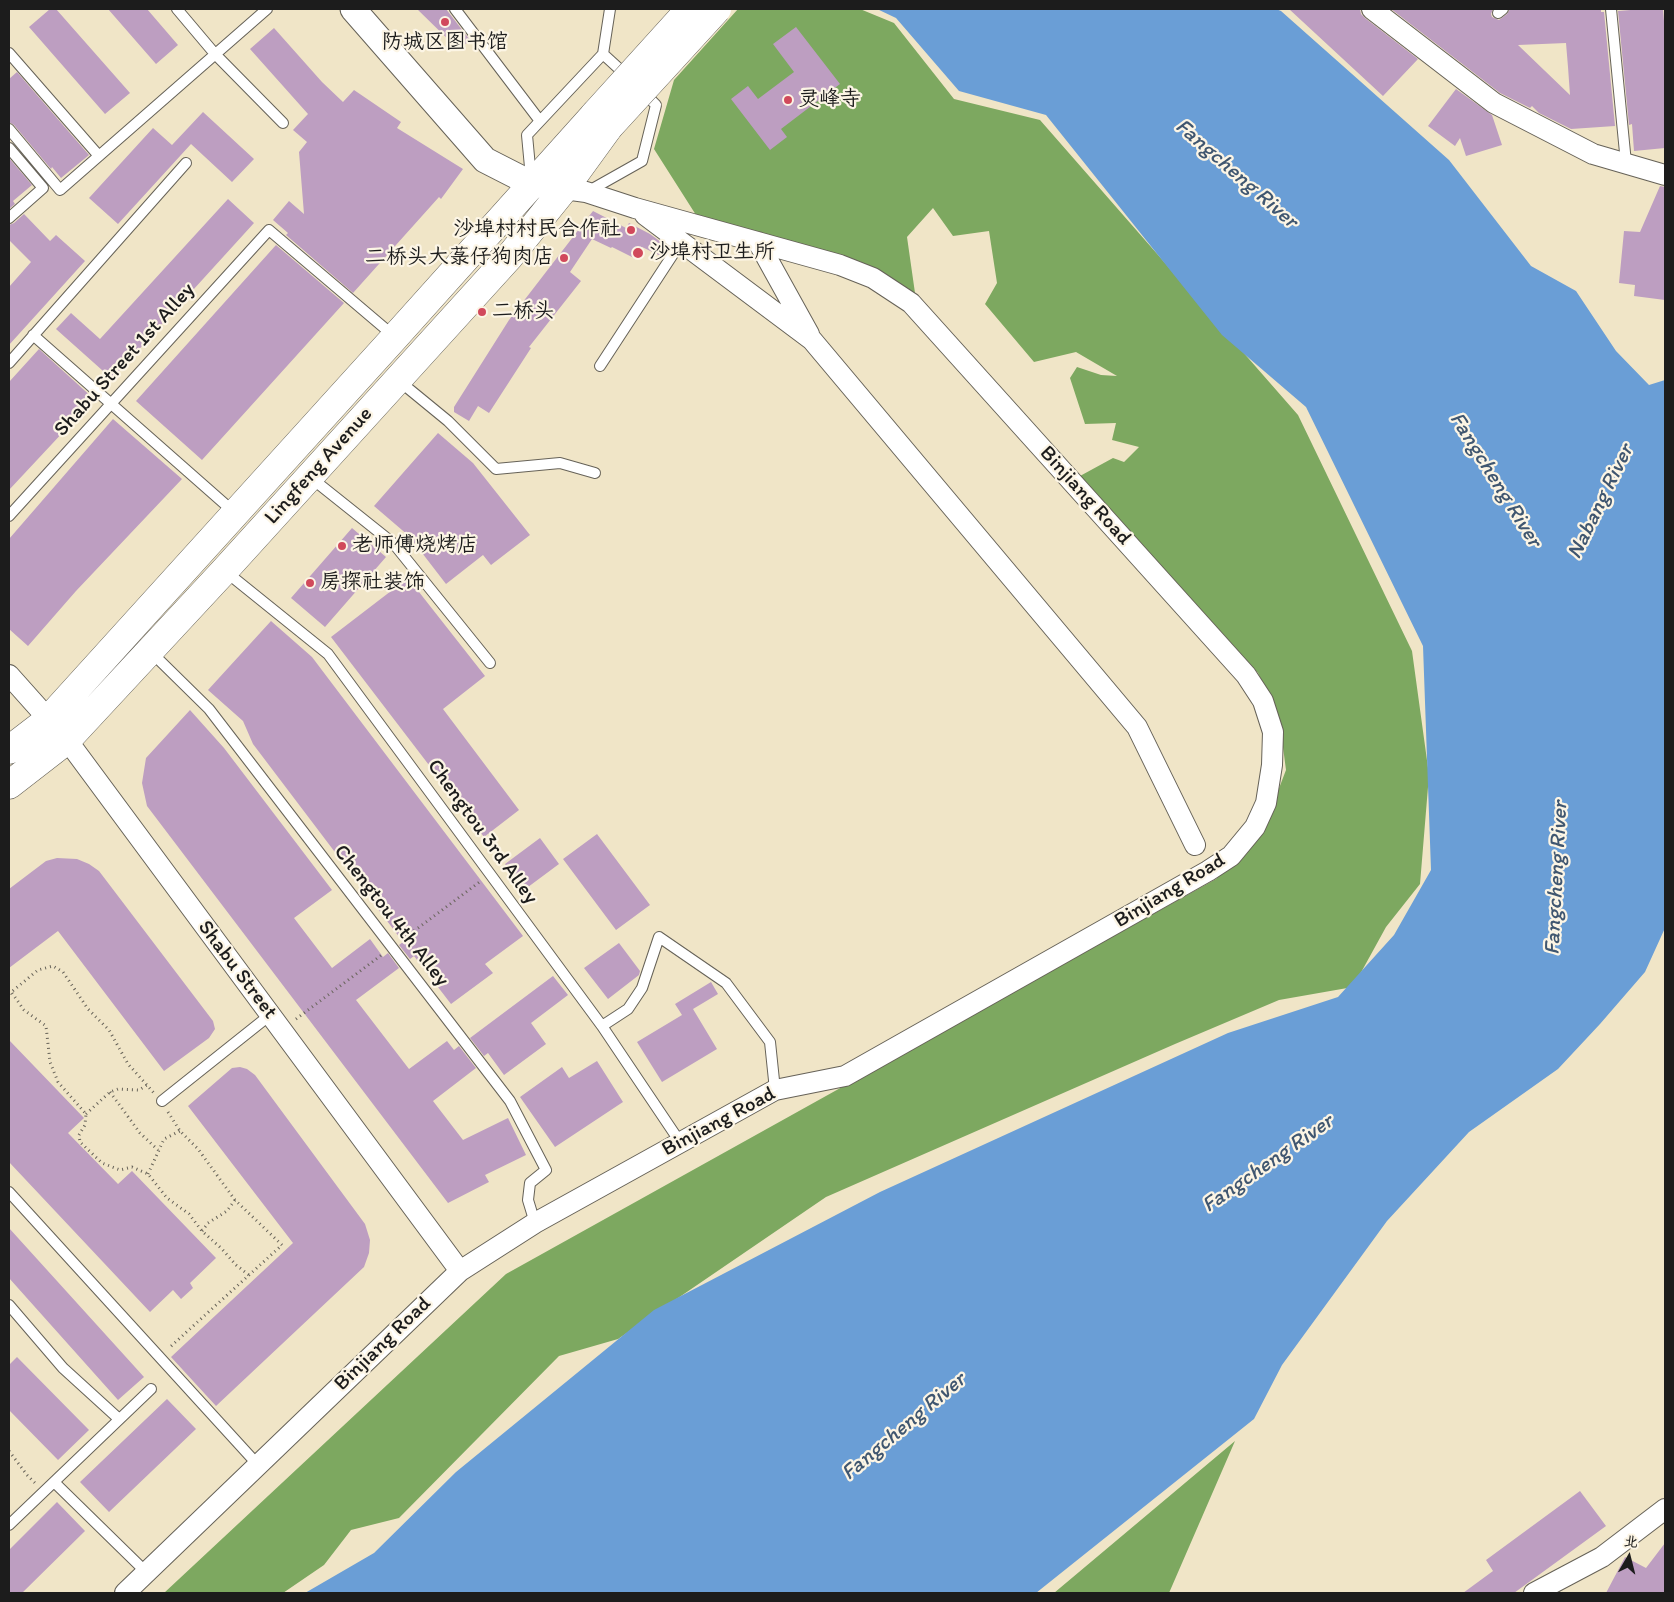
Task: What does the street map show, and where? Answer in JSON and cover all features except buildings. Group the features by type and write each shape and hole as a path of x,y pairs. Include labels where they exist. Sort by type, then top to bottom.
{"main road":[{"path":"602,120 690,9"},
{"path":"602,120 717,9"},
{"name":"Lingfeng Avenue","path":"9,750 48,720 532,184 602,120"},
{"name":"Lingfeng Avenue","path":"9,784 67,740 224,571 510,256 575,191 602,120"}],"street":[{"name":"Binjiang Road","path":"125,1593 460,1271 535,1223 775,1090 845,1076 1208,871 1231,856 1255,827 1266,803 1272,765 1273,732 1263,702 1246,675 911,303 873,278 840,265 575,191 532,184 485,160 353,9"},
{"path":"1372,9 1494,103 1593,154 1665,175"},
{"path":"635,208 812,340"},
{"path":"758,242 812,340 1137,727 1195,845"},
{"name":"Shabu Street","path":"9,675 67,740 460,1271"},
{"path":"1534,1593 1602,1557 1665,1509"}],"lane":[{"path":"176,9 215,54 283,123"},
{"path":"9,129 60,190 267,9"},
{"path":"456,9 540,121"},
{"path":"532,184 527,135 603,54 610,9"},
{"path":"1611,9 1626,164"},
{"path":"9,54 99,156"},
{"path":"575,191 642,161 656,105 603,54"},
{"path":"9,148 43,188 9,218"},
{"path":"9,363 186,163"},
{"name":"Shabu Street 1st Alley","path":"9,516 269,230 395,337"},
{"path":"600,366 681,242"},
{"path":"33,335 236,513"},
{"path":"398,380 448,420 496,469 560,463 596,473"},
{"path":"309,477 394,544 490,663"},
{"name":"Chengtou 3rd Alley","path":"224,571 328,654 602,1026 680,1142"},
{"name":"Chengtou 4th Alley","path":"150,651 209,709 510,1101 546,1170 530,1184 528,1200 535,1223"},
{"path":"602,1026 628,1009 642,988 659,937 726,983 748,1012 770,1042 775,1090"},
{"path":"162,1101 270,1015"},
{"path":"9,1192 258,1465"},
{"path":"9,1305 63,1368 120,1419"},
{"path":"9,1525 151,1389"},
{"path":"54,1482 146,1573"}],"path":[{"path":"86,1114 58,1082 50,1062 46,1026 24,1010 10,994 38,970 53,966 63,972 88,1009 109,1030 128,1064 162,1101 180,1131 198,1150 235,1200 282,1245 160,1357"},
{"path":"147,1085 139,1090 128,1091 118,1089 110,1092 86,1114 85,1125 79,1135 80,1142 102,1163 120,1170 132,1167 148,1174 167,1198 188,1214 202,1231 236,1265 249,1275"},
{"path":"110,1092 140,1133 158,1150"},
{"path":"148,1174 164,1139 180,1131"},
{"path":"202,1231 208,1223 227,1211 235,1200"},
{"path":"9,1450 27,1475 44,1491"}],"green space":[{"path":"738,9 860,9 894,23 954,99 1040,120 1298,415 1412,651 1429,775 1420,884 1386,927 1353,987 1279,1000 826,1197 618,1339 559,1356 399,1518 351,1530 324,1565 283,1593 164,1593 506,1274 1216,879 1246,852 1270,812 1286,770 1279,717 1258,673 1080,476 1113,458 1124,462 1139,447 1112,440 1116,423 1085,424 1070,378 1077,367 1101,375 1117,376 1076,352 1034,362 985,304 997,283 989,231 953,236 933,208 907,237 915,293 861,262 696,215 654,149 674,80"},
{"path":"1235,1441 1169,1593 1054,1593"}],"water":[{"path":"877,9 1276,9 1281,11 1449,160 1531,266 1576,291 1616,351 1649,385 1665,380 1665,928 1645,972 1558,1069 1469,1132 1387,1221 1282,1365 1254,1419 1036,1593 305,1593 374,1553 456,1472 654,1310 880,1192 1228,1033 1338,997 1394,935 1431,870 1423,646 1306,407 1222,335 1046,115 959,91 896,18"}],"place":[{"name":"防城区图书馆","path":"445,22"},
{"name":"灵峰寺","path":"788,100"},
{"name":"沙埠村村民合作社","path":"631,230"},
{"name":"沙埠村卫生所","path":"638,253"},
{"name":"二桥头大菉仔狗肉店","path":"564,258"},
{"name":"二桥头","path":"482,312"},
{"name":"老师傅烧烤店","path":"342,546"},
{"name":"房探社装饰","path":"310,583"}],"water label":[{"name":"Fangcheng River","path":"1236,174"},
{"name":"Fangcheng River","path":"1495,480"},
{"name":"Nabang River","path":"1601,502"},
{"name":"Fangcheng River","path":"1557,878"},
{"name":"Fangcheng River","path":"1268,1164"},
{"name":"Fangcheng River","path":"904,1427"}]}
